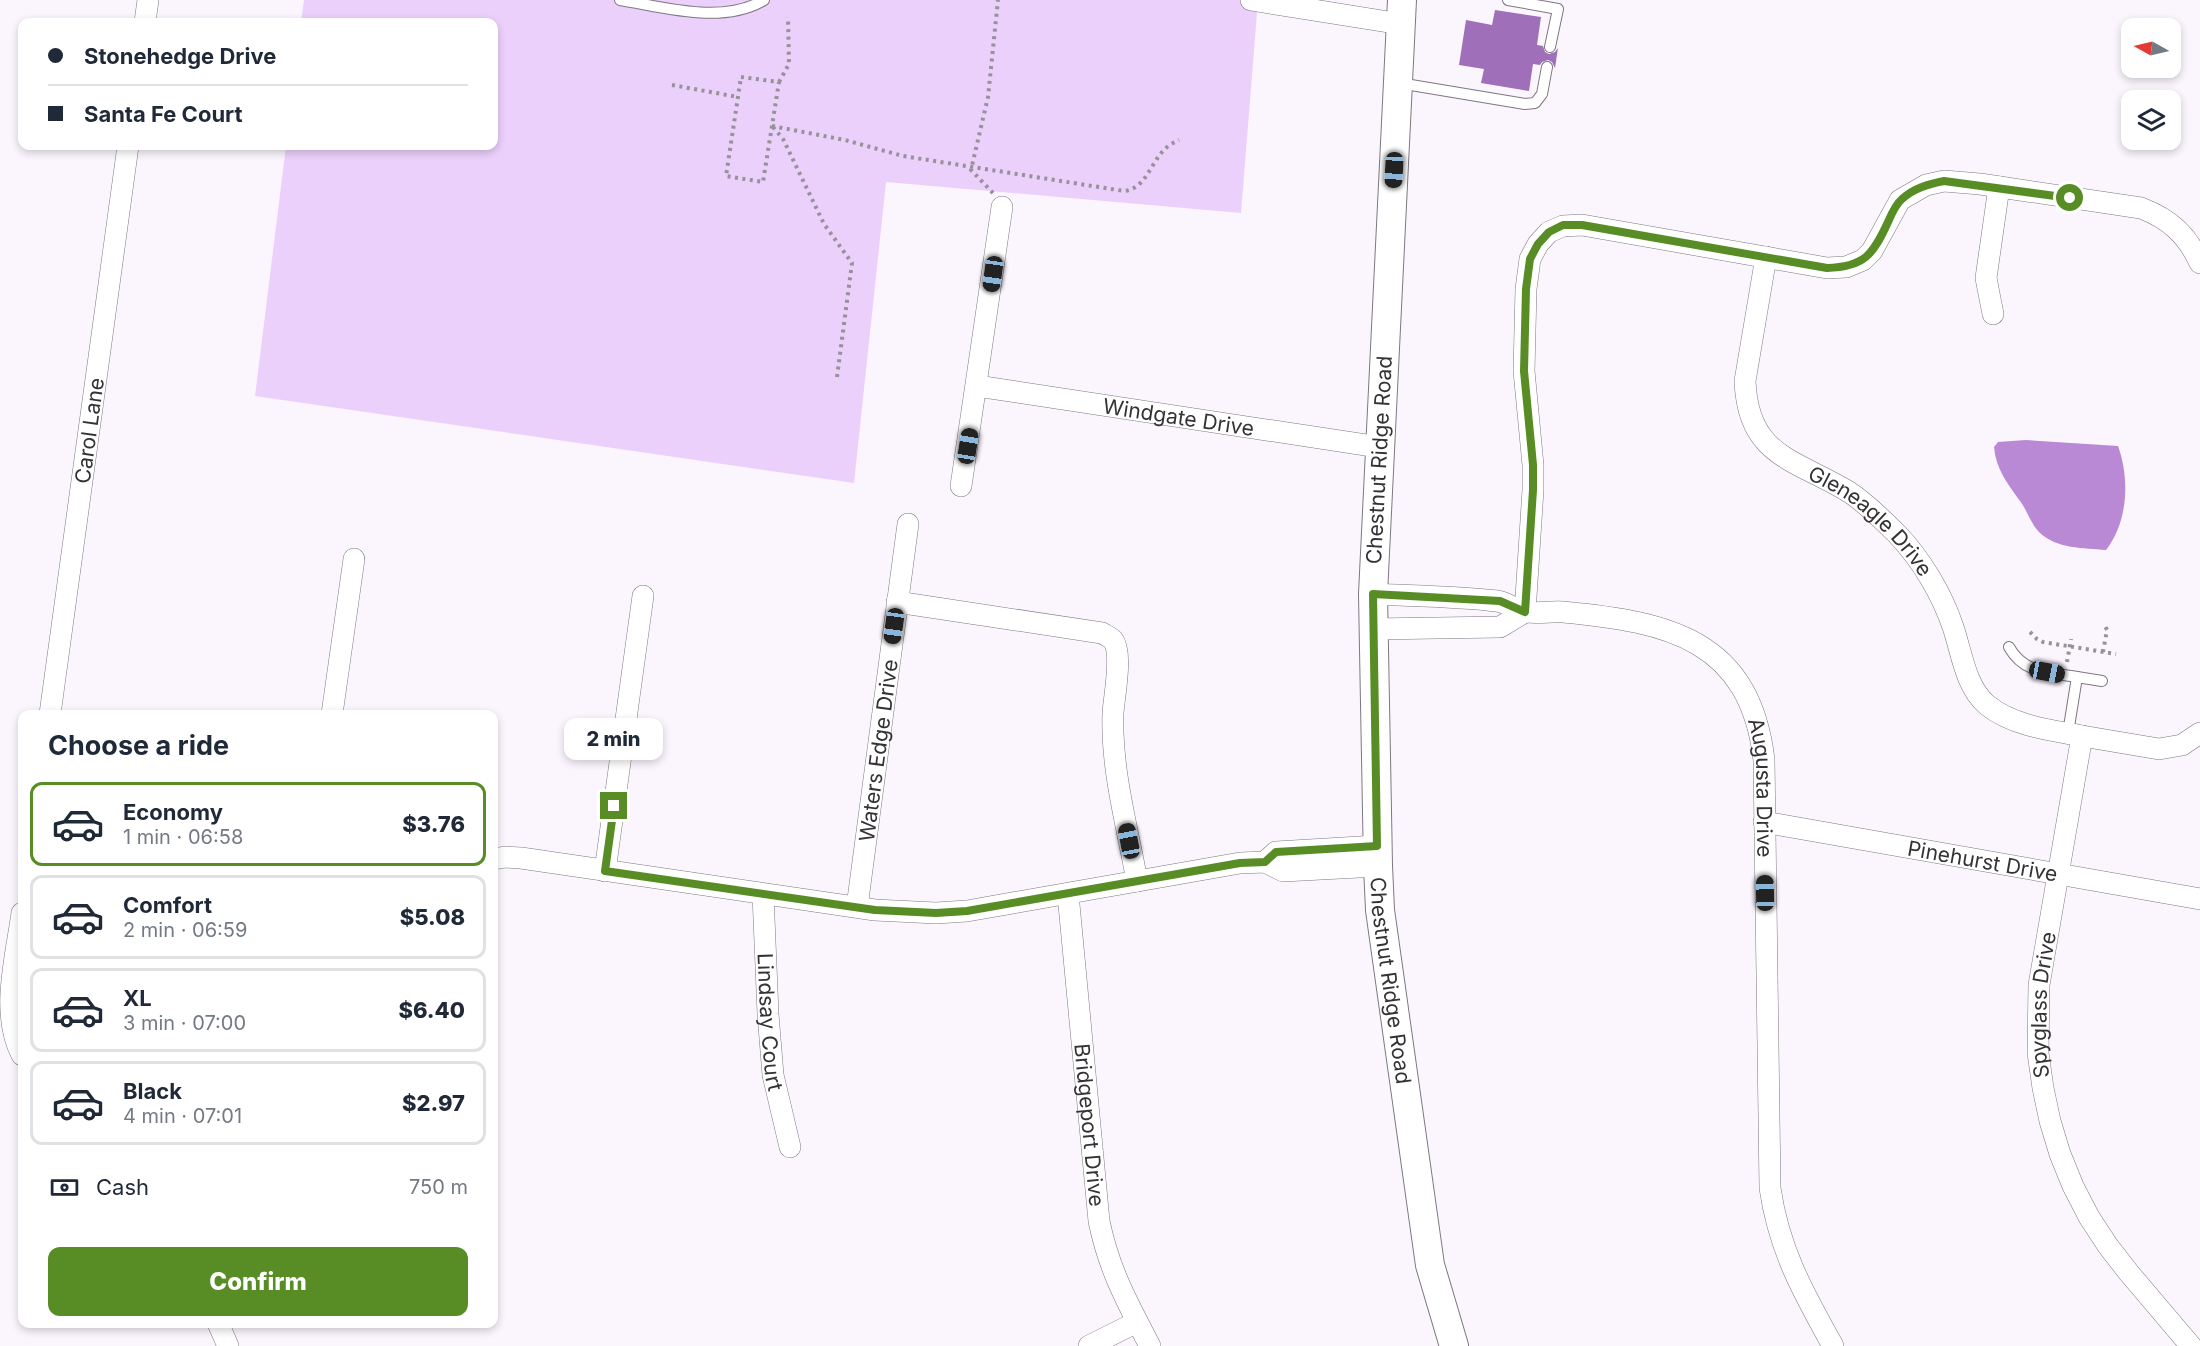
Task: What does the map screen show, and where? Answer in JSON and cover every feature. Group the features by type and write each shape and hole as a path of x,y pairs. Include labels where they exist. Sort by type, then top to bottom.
{"street":[{"path":"146,18 148,0"},
{"path":"1251,0 1402,12"},
{"name":"Chestnut Ridge Road","path":"1402,12 1373,594 1377,856 1380,910 1430,1264 1454,1346"},
{"name":"Carol Lane","path":"51,710 127,150"},
{"path":"1374,629 1500,627 1525,612 1533,490 1533,465 1524,371 1530,259 1538,244 1549,232 1563,225 1582,225 1827,268 1846,267 1863,260 1872,251 1900,200 1926,185 1944,181 2141,208 2160,215 2177,229 2192,245 2200,263"},
{"path":"1993,314 1986,278 1999,187"},
{"path":"961,486 1001,204"},
{"name":"Gleneagle Drive","path":"1766,257 1745,381 1746,402 1752,421 1763,441 1781,456 1850,493 1899,536 1941,597 1953,626 1965,670 1974,688 1987,705 2006,716 2034,726 2159,749 2182,745 2200,733"},
{"name":"Windgate Drive","path":"977,386 1379,447"},
{"name":"Waters Edge Drive","path":"857,907 908,524"},
{"path":"333,710 354,560"},
{"name":"Augusta Drive","path":"1373,594 1500,601 1525,612 1561,612 1645,624 1669,630 1712,653 1744,690 1761,736 1764,760 1770,1188 1778,1233 1786,1255 1802,1290 1833,1346"},
{"path":"605,871 643,596"},
{"path":"897,602 1102,633 1112,639 1116,646 1117,666 1113,713 1114,762 1137,881"},
{"name":"Spyglass Drive","path":"2075,734 2057,874 2043,951 2037,1019 2038,1053 2050,1121 2073,1186 2108,1246 2191,1346"},
{"name":"Pinehurst Drive","path":"1764,822 2200,899"},
{"path":"498,859 520,858 857,907 906,913 936,913 967,911 1240,863 1265,862 1276,852 1377,856"},
{"name":"Lindsay Court","path":"762,894 768,1014 774,1075 790,1147"},
{"name":"Bridgeport Drive","path":"1068,894 1099,1221 1105,1251 1112,1270 1149,1346"},
{"path":"18,944 10,1007 12,1029 18,1048"},
{"path":"1089,1346 1137,1322"},
{"path":"220,1328 228,1346"}],"lane":[{"path":"620,0 707,13 733,11 764,0"},
{"path":"1508,0 1558,9 1550,47"},
{"path":"1398,83 1525,104 1535,103 1542,94 1547,67"},
{"path":"2009,647 2015,658 2029,668 2102,681"},
{"path":"2075,734 2077,677"}],"path":[{"path":"998,0 988,97 972,170 1001,204"},
{"path":"779,82 741,77 726,176 763,182 779,82 789,64 788,18"},
{"path":"672,85 738,97"},
{"path":"772,126 844,140 903,156 1124,191 1132,190 1146,176 1165,148 1179,140"},
{"path":"772,126 783,139 824,224 852,263 837,377"},
{"path":"2103,652 2107,630 2105,626"},
{"path":"2030,632 2043,642 2116,654"},
{"path":"2069,648 2071,639"}],"shaded area":[{"path":"304,0 1258,0 1241,213 886,182 854,483 255,396 286,150 498,150 498,18 302,18"},
{"path":"2026,440 2118,446 2124,472 2125,500 2119,527 2106,550 2062,545 2046,538 2036,529 2003,476 1994,447 1998,442"}],"building":[{"path":"1495,10 1541,17 1537,45 1543,46 1545,52 1549,54 1558,48 1555,68 1548,60 1540,65 1533,64 1529,91 1481,83 1484,69 1459,65 1466,20 1492,25"}],"route":[{"path":"614,806 605,871 906,913 967,911 1240,863 1265,862 1276,852 1377,846 1373,594 1500,601 1525,612 1533,490 1533,465 1524,371 1526,289 1530,259 1538,244 1549,232 1563,225 1582,225 1827,268 1846,267 1863,260 1872,251 1900,200 1926,185 1944,181 1980,184 2070,198"}]}
